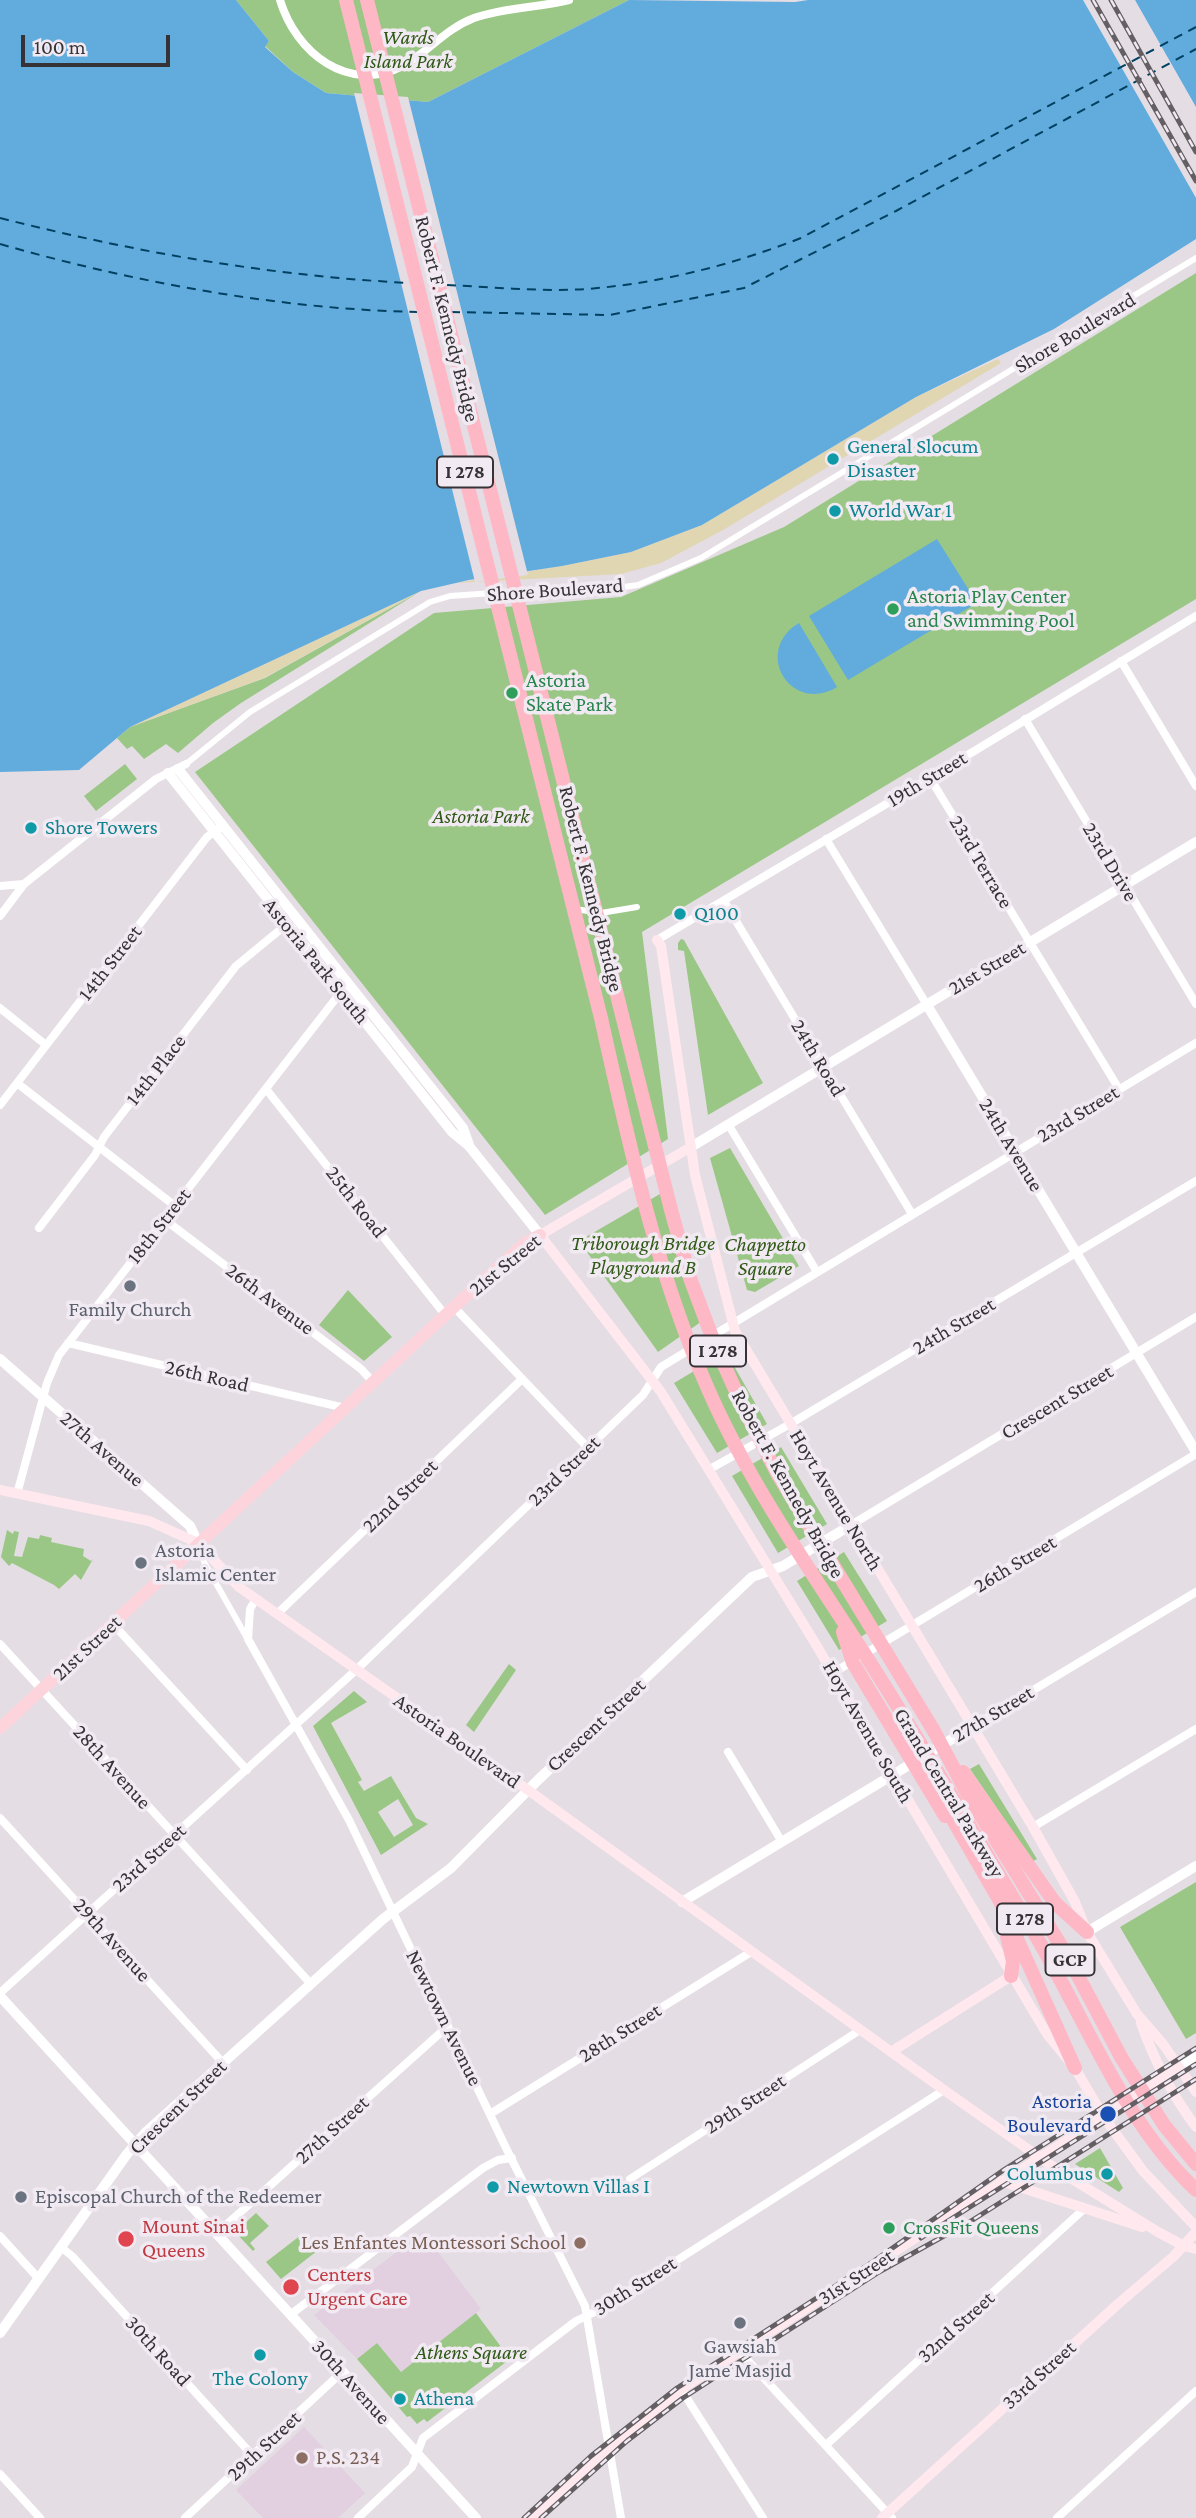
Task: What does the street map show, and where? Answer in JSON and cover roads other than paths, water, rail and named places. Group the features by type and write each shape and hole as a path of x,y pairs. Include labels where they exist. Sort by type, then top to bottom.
{"highway":[{"name":"Robert F. Kennedy Bridge","path":"346,0 659,1254 682,1325 724,1422 776,1517 834,1608"},
{"name":"Robert F. Kennedy Bridge","path":"367,0 690,1278 719,1356 759,1438 795,1504 934,1731"},
{"path":"834,1608 853,1663 867,1673"},
{"name":"Grand Central Parkway","path":"834,1608 867,1673 925,1770 1046,1953 1111,2075 1153,2140 1196,2190"},
{"name":"Grand Central Parkway","path":"934,1731 1068,1957 1130,2072 1169,2131 1196,2164"},
{"path":"947,1753 986,1802 1055,1903 1087,1932"},
{"path":"925,1770 997,1909 1013,1954 1011,1976"},
{"path":"925,1770 1001,1903 1075,2068"}],"main road":[{"name":"Hoyt Avenue North","path":"657,940 661,946 695,1175 732,1323 1033,1827 1075,1902 1087,1932 1137,2014 1163,2044 1196,2092"},
{"name":"21st Street","path":"0,1728 525,1243 691,1147"},
{"name":"Hoyt Avenue South","path":"540,1235 653,1380 710,1469 1047,2034 1075,2068 1103,2116 1149,2179 1196,2230"},
{"name":"Astoria Boulevard","path":"0,1490 149,1521 198,1543 239,1587 528,1790 1059,2171 1158,2232"},
{"path":"891,2052 1011,1976"},
{"name":"Hoyt Avenue North","path":"1137,2014 1151,2052 1196,2127"},
{"name":"31st Street","path":"533,2518 609,2446 681,2389 1179,2068"},
{"path":"1002,2180 1158,2232 1190,2247"},
{"name":"33rd Street","path":"887,2516 1190,2247 1196,2230"}],"street":[{"path":"280,0 295,33 316,57 346,73 370,76 389,72 406,64 436,39 474,18 512,8 569,0"},
{"name":"Shore Boulevard","path":"0,916 24,884 156,779 177,768 250,712 430,602 450,596 537,590 610,589 638,585 701,558 1196,258"},
{"name":"19th Street","path":"657,940 1196,616"},
{"path":"1121,661 1196,786"},
{"name":"23rd Drive","path":"1025,719 1196,1004"},
{"name":"Astoria Park South","path":"177,768 452,1132 469,1146 540,1235"},
{"name":"Astoria Park South","path":"177,768 214,832 287,924 344,987"},
{"name":"23rd Terrace","path":"930,778 1119,1089"},
{"name":"14th Street","path":"0,1105 206,837 223,826"},
{"name":"24th Avenue","path":"826,839 1196,1453"},
{"name":"21st Street","path":"691,1147 1196,842"},
{"path":"0,886 24,884"},
{"name":"24th Road","path":"723,901 912,1214"},
{"path":"575,909 601,913 637,906"},
{"name":"14th Place","path":"39,1228 236,966 287,924"},
{"name":"18th Street","path":"18,1493 43,1397 53,1368 68,1343 344,987"},
{"path":"0,1008 47,1045"},
{"name":"23rd Street","path":"0,1994 356,1670 643,1395 661,1367 1196,1043"},
{"path":"17,1083 175,1206"},
{"name":"25th Road","path":"266,1089 450,1312 522,1378 588,1448"},
{"path":"728,1124 817,1272"},
{"name":"24th Street","path":"710,1469 1196,1181"},
{"name":"26th Avenue","path":"164,1219 361,1369 373,1382"},
{"name":"Crescent Street","path":"0,2333 136,2144 310,1983 393,1911 451,1868 528,1790 752,1577 783,1566 1196,1317"},
{"name":"26th Road","path":"68,1343 345,1408"},
{"name":"27th Avenue","path":"0,1359 190,1526 198,1543"},
{"name":"22nd Street","path":"277,1614 522,1378"},
{"name":"26th Street","path":"833,1673 1196,1453"},
{"name":"Newtown Avenue","path":"198,1543 205,1562 349,1820 585,2306 621,2518"},
{"name":"27th Street","path":"682,1902 1196,1592"},
{"path":"248,1639 250,1609 256,1599"},
{"path":"113,1624 247,1770"},
{"name":"28th Avenue","path":"0,1644 310,1983"},
{"path":"1033,1827 1196,1729"},
{"path":"728,1752 782,1842"},
{"name":"29th Avenue","path":"0,1818 223,2063"},
{"path":"1087,1932 1196,1866"},
{"name":"28th Street","path":"490,2114 751,1952"},
{"name":"30th Avenue","path":"0,1994 476,2518"},
{"name":"27th Street","path":"216,2234 448,2026"},
{"name":"29th Street","path":"630,2179 860,2030"},
{"name":"31st Street","path":"1179,2068 1196,2057"},
{"name":"30th Street","path":"358,2518 412,2468 423,2438 576,2321 587,2317 944,2090"},
{"path":"290,2315 483,2168 498,2160 512,2158"},
{"name":"32nd Street","path":"826,2445 1085,2208"},
{"path":"0,2236 39,2279"},
{"name":"30th Road","path":"62,2248 253,2456"},
{"path":"740,2351 887,2516"},
{"name":"29th Street","path":"185,2518 342,2372"},
{"path":"681,2389 763,2518"},
{"path":"1057,2518 1196,2391"},
{"path":"0,2474 40,2518"}],"water":[{"path":"0,0 236,0 269,41 265,47 293,72 326,93 428,102 629,0 1196,0 1196,239 1054,329 916,397 702,525 631,552 421,591 130,727 79,770 0,772"},
{"name":"Astoria Play Center and Swimming Pool","path":"937,539 977,603 848,680 809,616"},
{"path":"799,623 837,687 820,693 805,693 792,686 783,676 778,663 779,649 785,635"}],"railway":[{"path":"1093,0 1196,181"},
{"path":"1111,0 1196,152"},
{"path":"524,2518 591,2456 677,2388 874,2261 1005,2169 1196,2048"},
{"path":"921,2238 1196,2064"},
{"path":"541,2518 627,2441 683,2398 879,2272 971,2221 1196,2079"}],"place":[{"name":"General Slocum Disaster","path":"833,459"},
{"name":"World War 1","path":"835,511"},
{"name":"Astoria Play Center and Swimming Pool","path":"893,609"},
{"name":"Astoria Skate Park","path":"512,693"},
{"name":"Shore Towers","path":"31,828"},
{"name":"Q100","path":"680,914"},
{"name":"Family Church","path":"130,1286"},
{"name":"Astoria Islamic Center","path":"141,1563"},
{"name":"Astoria Boulevard","path":"1108,2114"},
{"name":"Columbus","path":"1107,2174"},
{"name":"Newtown Villas I","path":"493,2187"},
{"name":"Episcopal Church of the Redeemer","path":"21,2197"},
{"name":"CrossFit Queens","path":"889,2228"},
{"name":"Mount Sinai Queens","path":"126,2239"},
{"name":"Les Enfantes Montessori School","path":"580,2243"},
{"name":"Centers Urgent Care","path":"291,2287"},
{"name":"Gawsiah Jame Masjid","path":"740,2323"},
{"name":"The Colony","path":"260,2355"},
{"name":"Athena","path":"400,2399"},
{"name":"P.S. 234","path":"302,2458"}],"park label":[{"name":"Wards Island Park","path":"408,50"},
{"name":"Astoria Park","path":"481,817"},
{"name":"Triborough Bridge Playground B","path":"643,1256"},
{"name":"Chappetto Square","path":"765,1257"},
{"name":"Athens Square","path":"471,2353"}]}
